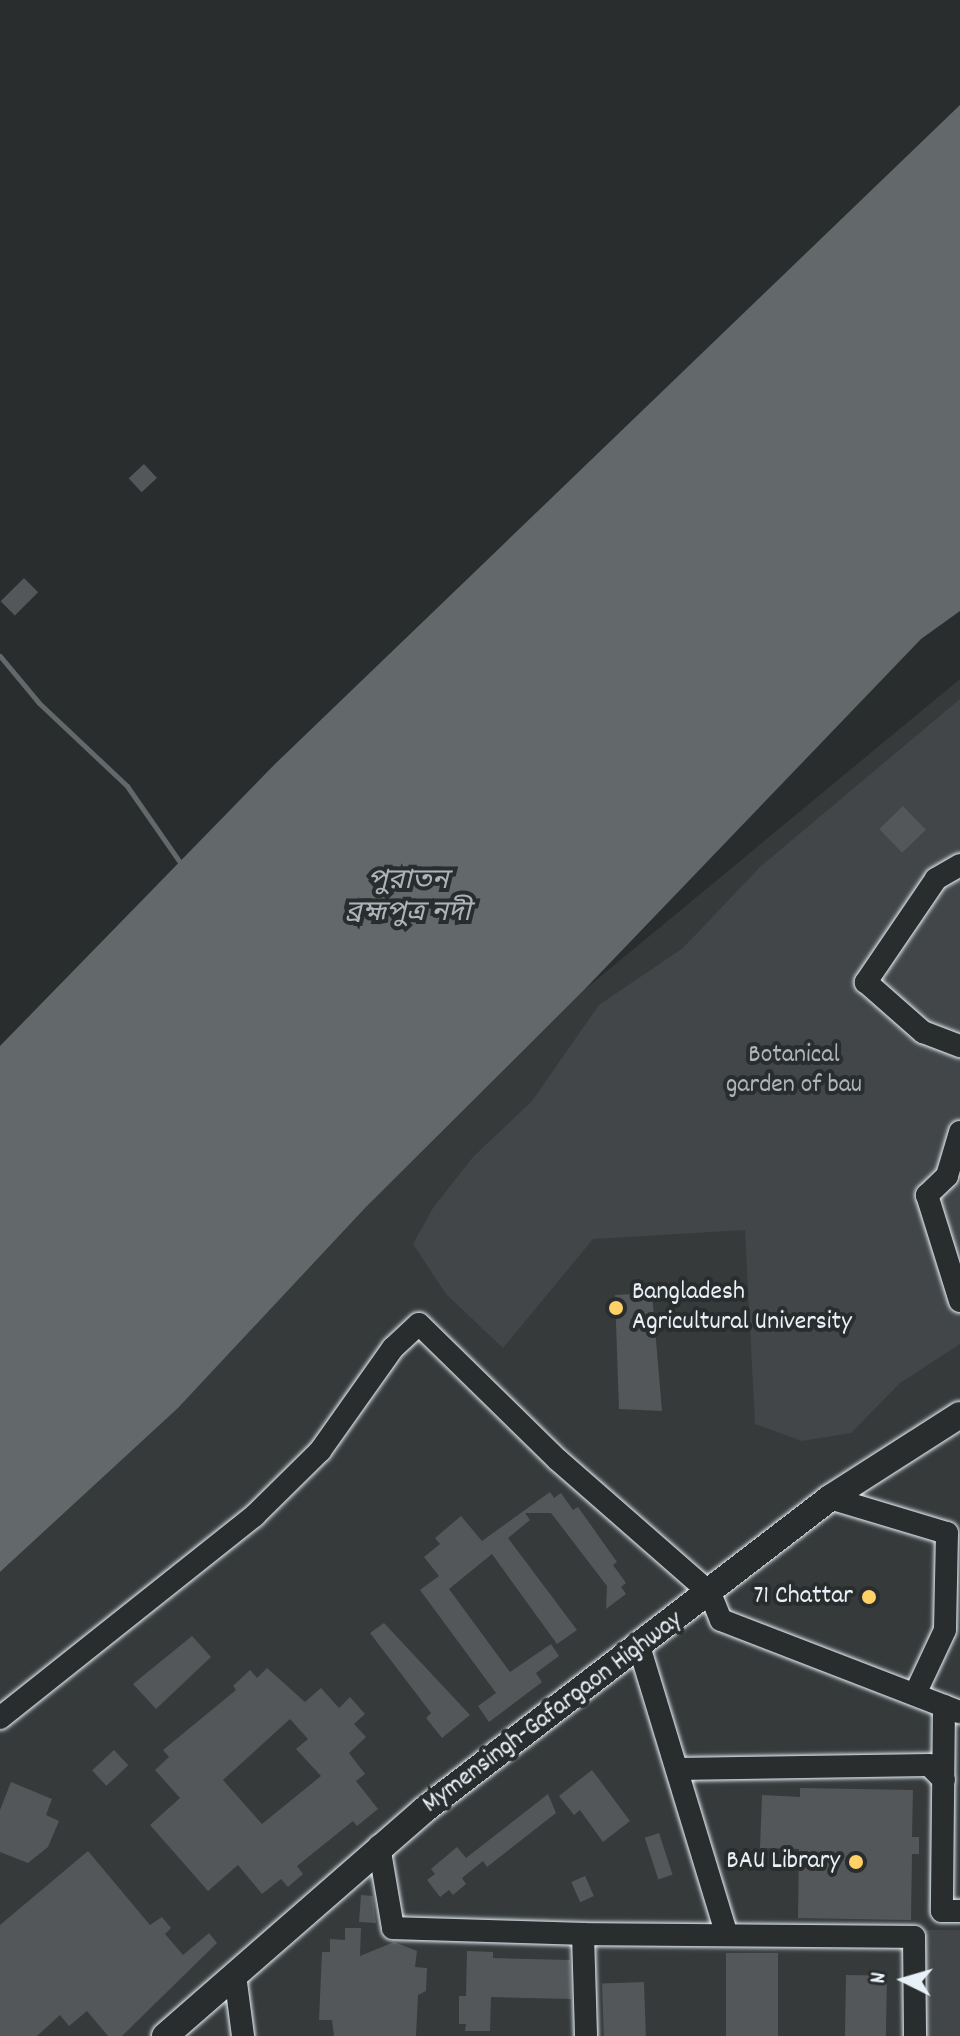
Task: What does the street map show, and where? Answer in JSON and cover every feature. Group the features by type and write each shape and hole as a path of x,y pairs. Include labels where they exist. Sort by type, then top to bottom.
{"main road":[{"name":"Mymensingh-Gafargaon Highway","path":"165,2036 379,1846 830,1498 960,1415"}],"street":[{"path":"960,865 936,879 866,982 923,1032 960,1046"},
{"path":"960,1132 947,1176 927,1195 960,1301"},
{"path":"0,1718 254,1516 320,1451 393,1348 419,1324 558,1460 710,1593 721,1620 952,1709 944,1780 942,1911 960,1911"},
{"path":"830,1498 954,1533 945,1630 915,1694"},
{"path":"639,1646 726,1933"},
{"path":"677,1769 929,1765 944,1780"},
{"path":"379,1846 393,1928 583,1934 914,1937 915,2036"},
{"path":"583,1934 586,2036"},
{"path":"235,1975 243,2036"}],"shaded area":[{"name":"Bangladesh Agricultural University","path":"960,679 960,2036 0,2036 0,1572 178,1408 366,1207 583,991"}],"green space":[{"name":"Botanical garden of bau","path":"960,699 960,1344 900,1383 851,1433 802,1441 755,1424 745,1230 593,1239 503,1348 446,1294 413,1244 433,1208 473,1157 532,1101 599,1005 683,948 760,867"},
{"path":"924,1930 960,1930 960,2036 924,2036"}],"water":[{"name":"পুরাতন ব্রহ্মপুত্র নদী","path":"960,105 960,611 921,639 583,991 366,1207 178,1408 0,1572 0,1046 274,765"}],"building":[{"path":"144,464 157,478 142,492 129,478"},
{"path":"24,578 38,592 15,615 1,601"},
{"path":"903,806 926,830 902,853 879,829"},
{"path":"652,1293 662,1411 619,1409 615,1295"},
{"path":"550,1492 554,1498 561,1493 573,1510 578,1507 617,1562 613,1565 626,1583 621,1587 626,1594 606,1609 607,1586 551,1513 525,1513 530,1520 508,1538 577,1630 557,1644 492,1554 449,1589 510,1672 551,1644 559,1656 536,1673 542,1682 489,1722 478,1706 496,1693 420,1590 439,1576 424,1557 440,1544 435,1538 461,1516 482,1541"},
{"path":"384,1623 470,1715 442,1738 426,1718 431,1713 370,1633"},
{"path":"192,1636 211,1657 156,1709 133,1684"},
{"path":"267,1668 305,1702 321,1688 339,1708 350,1697 365,1714 354,1724 366,1737 349,1753 365,1774 356,1781 378,1809 357,1826 353,1821 297,1866 303,1874 288,1887 281,1879 262,1894 238,1865 208,1891 150,1825 180,1798 155,1770 169,1757 163,1750 236,1690 233,1686 250,1670 257,1678","holes":["290,1719 308,1739 296,1749 321,1776 262,1824 223,1780"]},
{"path":"114,1750 128,1765 106,1786 92,1770"},
{"path":"592,1770 630,1821 603,1842 580,1810 574,1815 559,1796"},
{"path":"11,1782 52,1799 46,1815 59,1821 48,1847 28,1863 0,1852 0,1810"},
{"path":"800,1788 913,1790 912,1837 919,1837 919,1854 912,1854 911,1920 798,1918 799,1849 760,1848 762,1795 800,1797"},
{"path":"548,1794 556,1813 487,1867 483,1861 462,1878 466,1884 453,1895 449,1890 440,1897 427,1880 435,1874 431,1869 457,1847 466,1858"},
{"path":"659,1833 673,1875 658,1879 645,1838"},
{"path":"88,1851 150,1925 162,1917 171,1928 165,1934 183,1955 209,1933 217,1943 122,2036 108,2036 87,2011 69,2026 60,2015 37,2036 0,2036 0,1925"},
{"path":"585,1876 594,1896 580,1902 571,1882"},
{"path":"361,1895 373,1896 376,1923 359,1922"},
{"path":"345,1928 361,1928 360,1956 394,1942 417,1951 415,1967 427,1968 426,1991 418,1995 416,2036 334,2036 332,2020 319,2020 322,1952 330,1952 330,1939 345,1940"},
{"path":"467,1951 493,1952 493,1958 570,1960 571,1999 491,1997 490,2031 465,2031 466,2024 459,2024 459,1996 466,1996"},
{"path":"726,1953 778,1953 778,2036 726,2036"},
{"path":"846,1975 887,1976 886,2036 845,2036"},
{"path":"644,1982 646,2036 604,2036 602,1983"}],"waterway":[{"path":"0,656 39,703 127,786 182,865"}],"place":[{"name":"Bangladesh Agricultural University","path":"616,1308"},
{"name":"71 Chattar","path":"869,1597"},
{"name":"BAU Library","path":"856,1862"}]}
